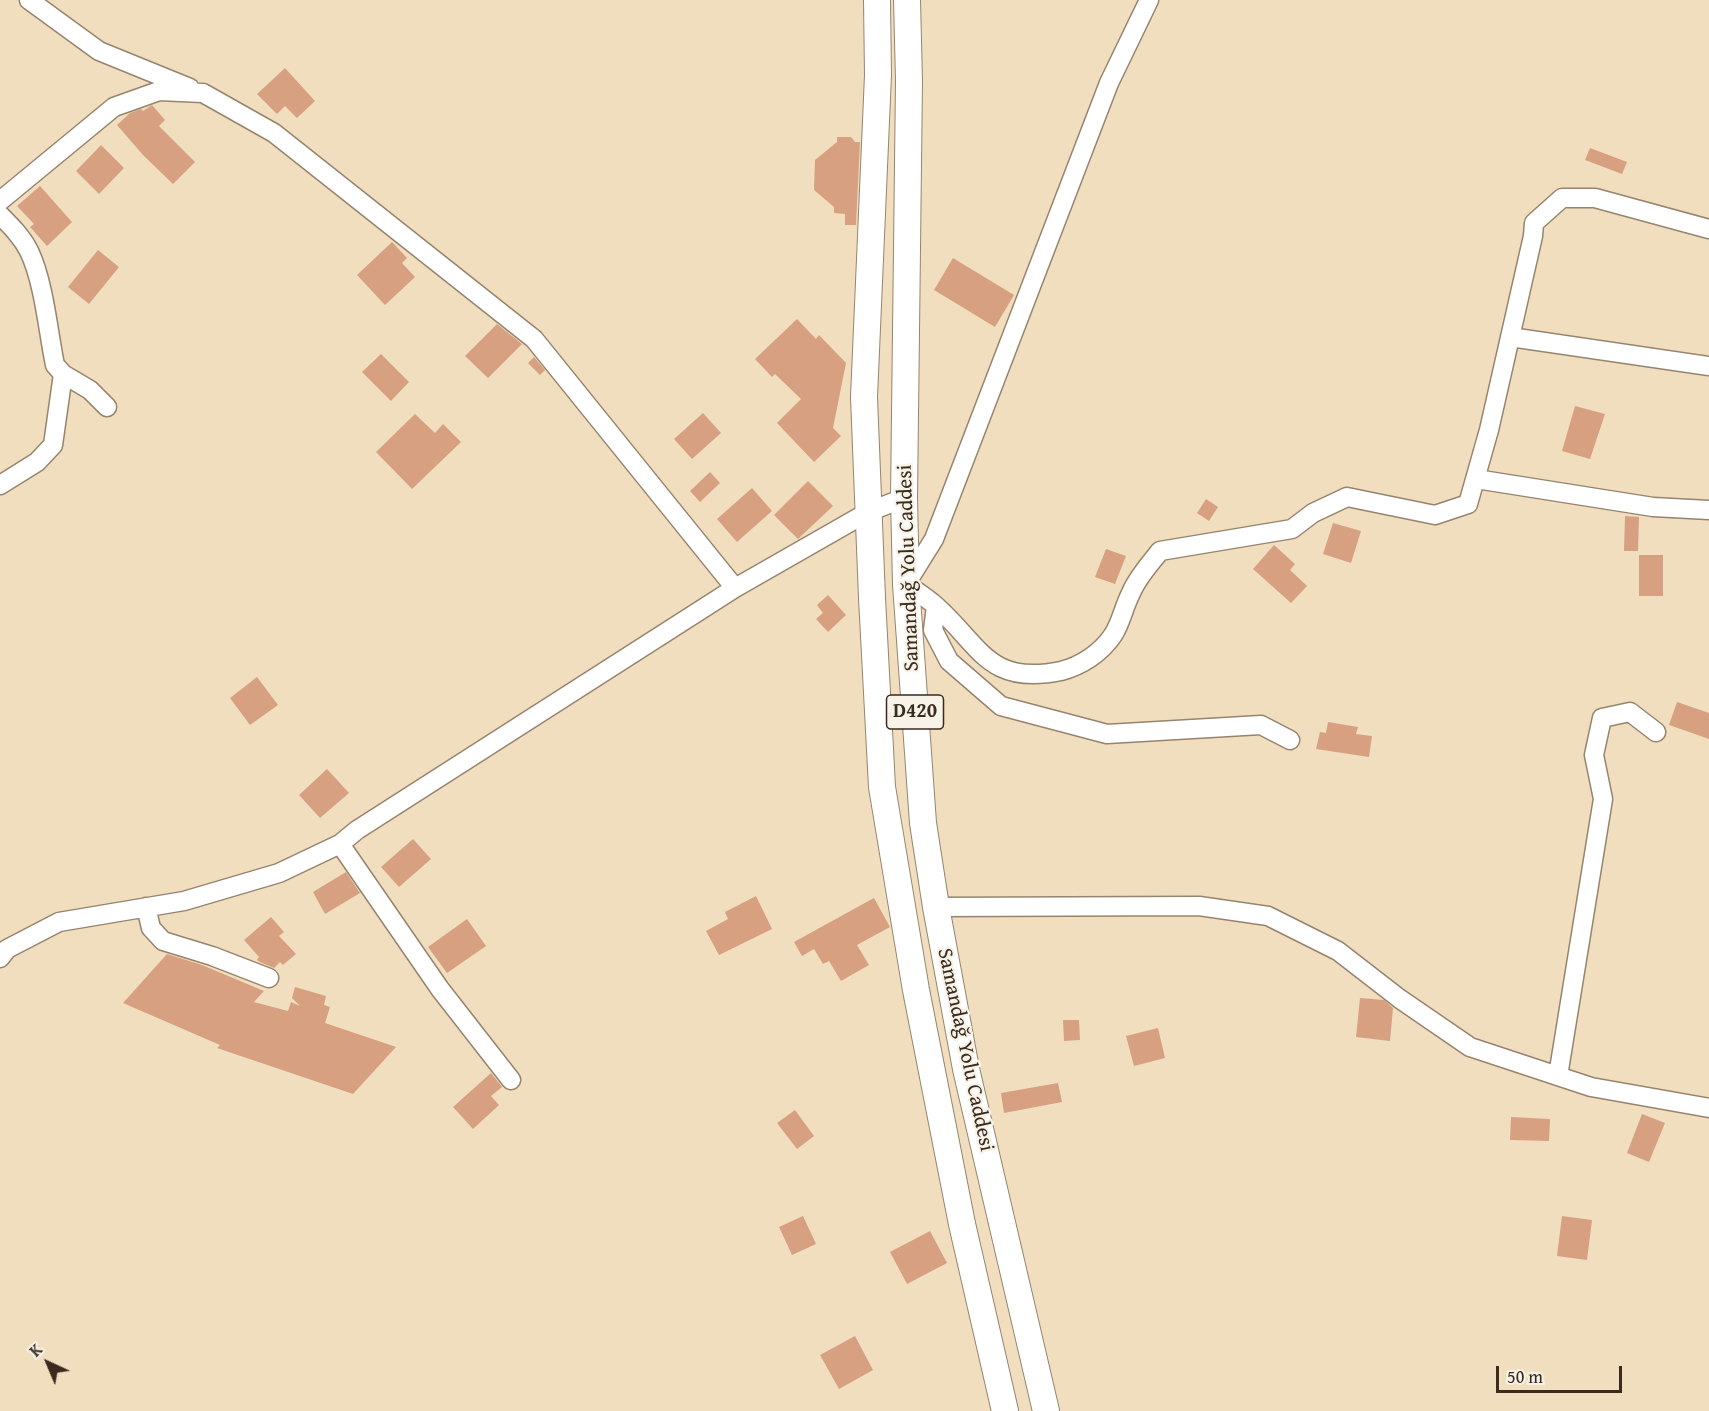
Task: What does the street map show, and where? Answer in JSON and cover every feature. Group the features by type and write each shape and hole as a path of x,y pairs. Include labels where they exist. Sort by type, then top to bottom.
{"highway":[{"name":"Samandağ Yolu Caddesi","path":"878,0 878,75 864,397 882,787 916,990 962,1224 1005,1411"},
{"name":"Samandağ Yolu Caddesi","path":"907,0 909,81 904,498 906,584 923,823 966,1069 1046,1411"}],"street":[{"path":"28,0 99,51 203,93 274,133 534,339 735,588"},
{"path":"1149,0 1109,83 934,539 906,584 936,606 974,648 997,666 1021,674 1043,675 1071,669 1094,656 1113,635 1132,590 1160,551 1292,529 1313,513 1347,497 1435,515 1467,504 1476,479 1510,337 1534,223 1562,198 1595,198 1709,229"},
{"path":"0,201 114,107 159,91 203,93"},
{"path":"0,215 14,228 29,252 42,292 55,365 63,374 90,390 107,407"},
{"path":"1510,337 1709,366"},
{"path":"0,485 37,462 53,445 63,374"},
{"path":"1476,479 1653,507 1709,510"},
{"path":"0,958 7,949 59,922 184,901 279,873 340,844 366,824 735,588 868,512 904,498"},
{"path":"936,606 933,630 949,661 1000,706 1107,734 1261,725 1290,740"},
{"path":"1558,1076 1603,799 1594,755 1602,718 1630,712 1656,732"},
{"path":"340,844 440,989 512,1080"},
{"path":"936,907 1199,906 1268,916 1338,951 1400,999 1470,1047 1591,1087 1709,1108"},
{"path":"146,907 151,928 163,941 212,956 269,978"}],"building":[{"path":"285,68 315,101 297,118 285,106 277,114 257,94"},
{"path":"152,105 165,120 159,126 195,162 173,184 117,125 130,113 141,109 143,111"},
{"path":"837,137 851,137 855,142 860,142 856,225 845,225 845,214 834,213 834,207 814,190 815,160 837,142"},
{"path":"101,145 124,168 99,194 76,171"},
{"path":"1590,148 1627,162 1622,174 1585,160"},
{"path":"40,186 72,222 47,246 30,227 34,224 17,206"},
{"path":"392,242 407,258 402,263 415,277 385,305 357,275"},
{"path":"98,250 119,267 89,304 68,287"},
{"path":"953,258 1014,295 995,327 934,290"},
{"path":"797,319 816,339 819,335 846,363 833,428 841,436 814,462 777,423 801,399 775,374 772,377 755,359"},
{"path":"497,324 522,344 488,378 465,356"},
{"path":"381,354 409,382 391,401 362,372"},
{"path":"534,357 545,370 540,375 528,363"},
{"path":"1575,406 1605,414 1590,459 1562,451"},
{"path":"703,413 721,433 692,459 674,439"},
{"path":"415,414 435,433 443,424 461,442 412,489 376,452"},
{"path":"710,472 720,483 700,502 690,491"},
{"path":"808,481 833,506 798,539 774,515"},
{"path":"752,488 772,511 737,542 717,519"},
{"path":"1206,499 1218,507 1209,521 1197,513"},
{"path":"1625,516 1639,517 1638,551 1624,551"},
{"path":"1333,523 1361,531 1351,563 1323,554"},
{"path":"1274,545 1295,564 1290,570 1307,586 1291,603 1253,569"},
{"path":"1106,549 1126,556 1115,584 1095,577"},
{"path":"1639,555 1663,555 1663,596 1639,596"},
{"path":"828,595 846,615 828,632 816,619 823,613 817,605"},
{"path":"257,677 278,705 250,725 230,698"},
{"path":"1677,702 1709,713 1709,739 1669,725"},
{"path":"1328,722 1358,727 1356,734 1372,736 1369,757 1316,749 1320,732 1326,733"},
{"path":"327,769 349,793 320,818 299,795"},
{"path":"413,839 431,859 399,887 381,867"},
{"path":"346,872 360,893 325,914 313,892"},
{"path":"756,896 772,929 719,955 706,931 728,919 725,912"},
{"path":"874,898 890,927 857,945 869,965 841,981 829,961 823,964 814,949 802,956 794,942"},
{"path":"271,917 284,932 279,936 296,954 283,965 280,962 274,968 257,960 259,957 244,940"},
{"path":"467,919 486,946 447,973 428,947"},
{"path":"167,954 202,965 264,991 254,1002 288,1011 291,1002 300,1006 292,998 295,987 326,996 324,1005 330,1007 325,1023 396,1047 353,1094 217,1048 220,1045 123,1003"},
{"path":"1360,998 1384,1000 1393,1008 1390,1041 1356,1037"},
{"path":"1063,1020 1079,1020 1080,1040 1064,1041"},
{"path":"1158,1028 1165,1058 1134,1066 1126,1036"},
{"path":"491,1073 502,1087 491,1096 499,1105 473,1129 453,1107"},
{"path":"1058,1083 1062,1102 1004,1113 1001,1093"},
{"path":"795,1110 814,1136 797,1149 777,1123"},
{"path":"1642,1114 1665,1123 1649,1162 1627,1153"},
{"path":"1511,1117 1550,1119 1549,1141 1510,1140"},
{"path":"803,1216 816,1244 792,1255 779,1227"},
{"path":"1562,1216 1592,1220 1587,1260 1557,1256"},
{"path":"930,1231 947,1263 907,1284 890,1252"},
{"path":"855,1336 873,1370 839,1389 820,1355"}]}
